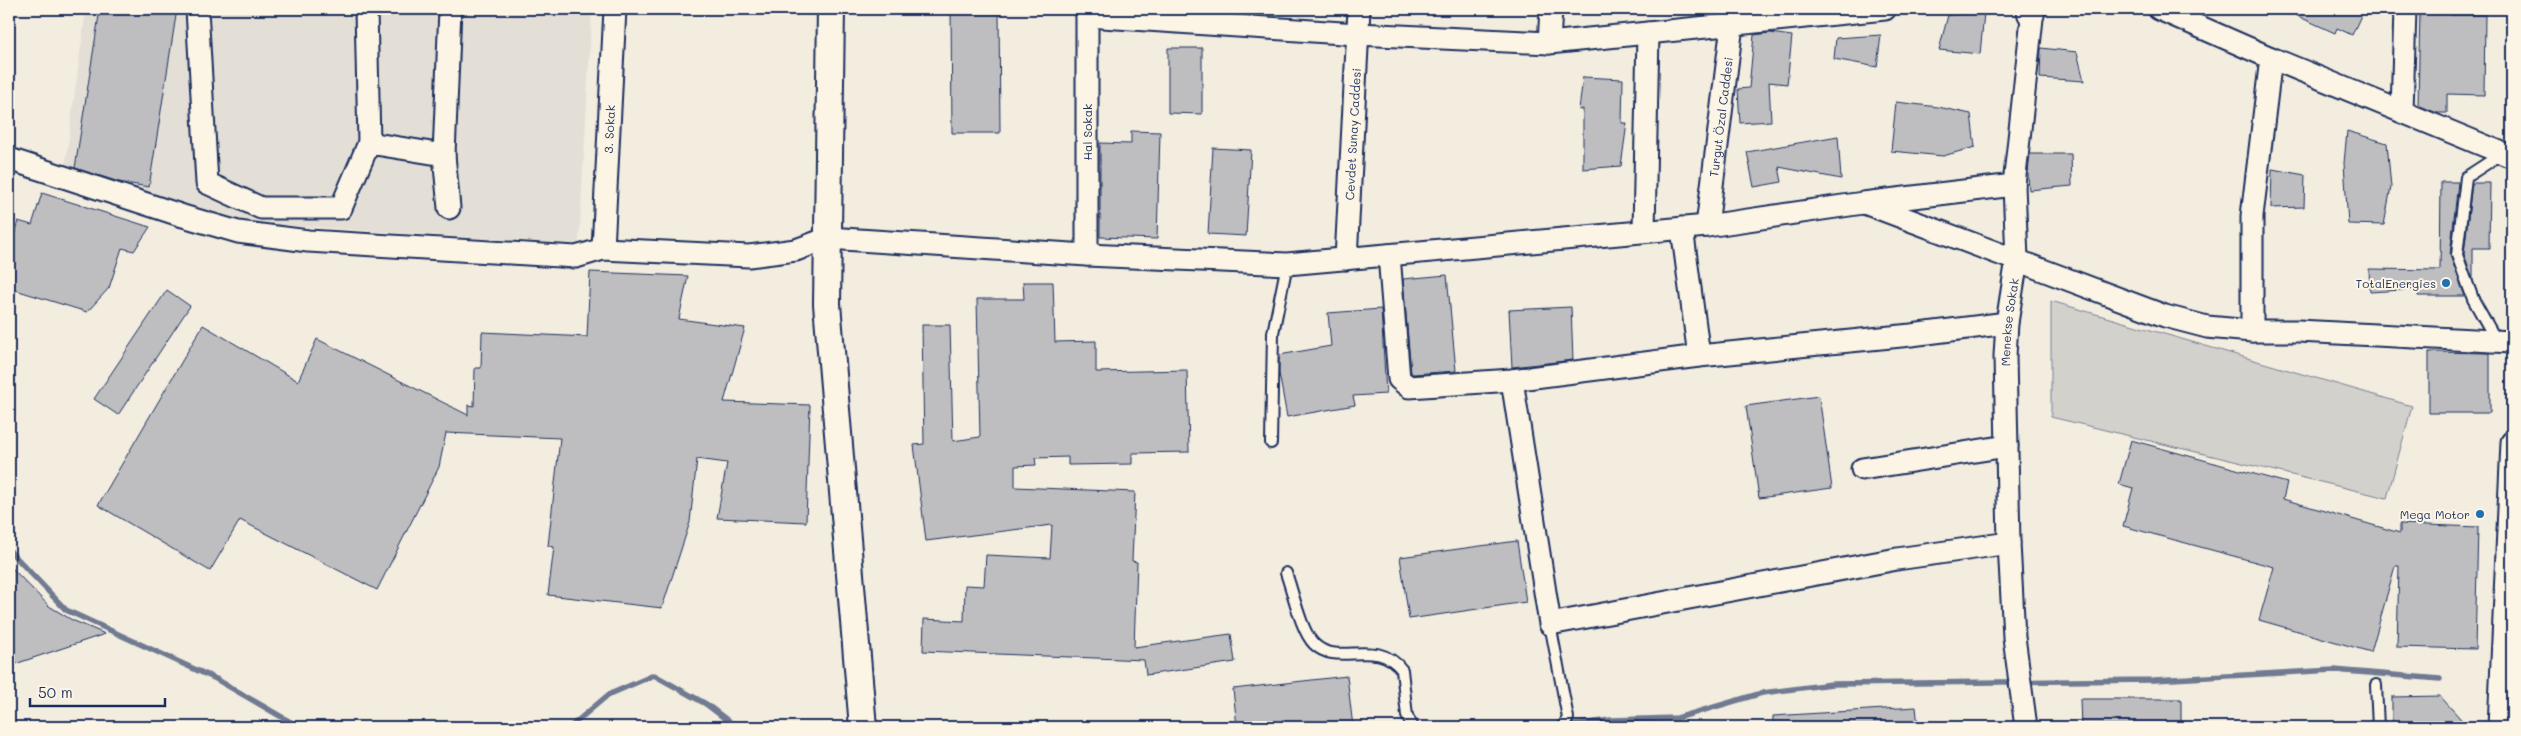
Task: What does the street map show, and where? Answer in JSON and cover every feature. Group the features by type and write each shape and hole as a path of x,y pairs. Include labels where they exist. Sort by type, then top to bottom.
{"street":[{"path":"198,9 207,184 261,208 341,208 369,143 366,9"},
{"path":"449,208 444,155 450,9"},
{"name":"3. Sokak","path":"603,249 616,9"},
{"path":"831,9 827,304 863,727"},
{"name":"Cevdet Sunay Caddesi","path":"1346,260 1359,9"},
{"path":"1549,43 1551,9"},
{"path":"1087,12 1357,34 1549,43 1648,33 1733,17 1885,9"},
{"path":"2159,9 2270,58 2507,155"},
{"path":"2402,112 2405,9"},
{"name":"Menekse Sokak","path":"2026,718 2014,637 2009,543 2005,356 2007,323 2017,259 2014,185 2031,10"},
{"name":"Hal Sokak","path":"1087,12 1087,255"},
{"name":"Turgut Özal Caddesi","path":"1707,226 1733,17"},
{"path":"1644,231 1648,33"},
{"path":"2252,331 2252,216 2270,58"},
{"path":"369,143 444,155"},
{"path":"9,159 238,232 308,241 576,258 603,249 750,256 796,250 828,238 1087,255 1287,264 1707,226 1864,203 2014,185"},
{"path":"1864,203 2017,259 2042,272 2165,316 2207,327 2252,331 2298,330 2504,341"},
{"path":"1682,228 1699,356"},
{"path":"1388,255 1399,379 1408,387 1420,388 1512,380 1699,356 1911,335 2007,323"},
{"path":"1512,380 1550,624 1897,559 2009,543"},
{"path":"2499,727 2512,442"},
{"path":"1862,469 2008,446"}],"lane":[{"path":"2504,341 2473,300 2457,256 2466,176 2507,155"},
{"path":"1271,442 1273,333 1287,264"},
{"path":"1286,574 1306,631 1315,645 1330,653 1378,653 1387,656 1398,664 1402,670 1408,716 1414,727"},
{"path":"1550,624 1568,718 1563,727"},
{"path":"2376,685 2378,727"}],"shaded area":[{"path":"86,9 592,9 579,245 237,222 65,167"},
{"path":"2051,301 2412,406 2387,498 2051,417"}],"building":[{"path":"100,9 177,9 149,187 119,182 75,168"},
{"path":"951,9 999,9 1000,133 952,133"},
{"path":"2282,9 2364,9 2352,35 2337,28 2335,33"},
{"path":"2420,9 2450,9 2450,15 2485,15 2484,95 2447,94 2447,113 2437,113 2418,105"},
{"path":"1984,13 1980,54 1939,50 1948,15"},
{"path":"1770,33 1792,36 1787,84 1769,82 1771,121 1740,123 1738,89 1749,88 1754,35"},
{"path":"1881,35 1877,67 1834,59 1836,38"},
{"path":"1168,48 1202,48 1202,114 1168,113"},
{"path":"2041,48 2077,52 2084,81 2040,78"},
{"path":"1583,77 1623,79 1622,123 1627,123 1621,166 1583,169 1583,109 1579,110"},
{"path":"1896,102 1938,107 1971,114 1975,147 1943,156 1891,151"},
{"path":"1131,131 1160,132 1157,239 1100,237 1100,143 1131,144"},
{"path":"2347,131 2387,143 2391,187 2384,225 2348,224 2344,163"},
{"path":"1838,136 1841,179 1779,167 1782,182 1754,187 1747,152"},
{"path":"1213,148 1251,150 1246,236 1208,234"},
{"path":"2030,154 2071,154 2072,186 2029,190"},
{"path":"2272,169 2305,175 2304,207 2271,208"},
{"path":"2441,182 2458,182 2450,255 2465,296 2418,296 2418,289 2370,292 2369,269 2440,270"},
{"path":"2472,183 2490,183 2489,248 2473,248 2473,280 2464,254"},
{"path":"42,193 150,227 134,251 122,248 109,288 87,312 9,288 9,253 18,221 32,225"},
{"path":"590,272 688,276 679,319 745,328 724,402 810,405 806,522 717,518 727,463 697,459 690,522 662,608 548,595 554,547 548,546 560,438 446,433 439,467 377,590 240,520 210,571 98,505 203,325 298,381 317,339 468,415 468,405 474,406 475,368 481,368 482,332 587,337"},
{"path":"1447,275 1456,371 1413,374 1411,373 1403,279"},
{"path":"1023,282 1053,282 1055,342 1096,341 1096,372 1187,370 1189,452 1132,453 1132,464 1068,465 1068,457 1035,458 1036,465 1015,466 1015,487 1135,492 1132,561 1137,562 1134,647 1231,634 1235,662 1146,675 1144,660 923,651 924,619 964,621 965,585 984,586 986,555 1050,558 1052,525 926,541 914,445 924,444 922,325 950,325 953,441 980,437 977,299 1024,299"},
{"path":"167,290 190,306 118,415 94,399"},
{"path":"1571,307 1573,360 1512,367 1509,310"},
{"path":"1381,309 1386,394 1353,396 1355,405 1287,417 1279,373 1279,355 1331,346 1328,313"},
{"path":"2429,352 2490,353 2490,413 2429,413"},
{"path":"1819,396 1832,488 1759,498 1746,406"},
{"path":"2131,440 2287,483 2283,499 2400,533 2400,524 2478,527 2475,649 2397,647 2399,566 2395,566 2371,652 2259,620 2274,567 2123,526 2133,488 2119,484"},
{"path":"1517,541 1526,602 1409,619 1400,557"},
{"path":"9,565 49,606 72,620 105,634 9,666"},
{"path":"1347,676 1353,727 1237,727 1233,689"},
{"path":"2440,696 2468,727 2392,727 2392,697"},
{"path":"2080,699 2181,699 2181,727 2081,727"},
{"path":"1916,707 1918,727 1773,727 1773,716"}],"waterway":[{"path":"9,550 66,610 216,679 299,727"},
{"path":"1556,727 1611,720 1677,718 1762,693 1832,684 2154,680 2334,670 2440,679"},
{"path":"570,727 608,695 654,675 706,704 736,727"}],"place":[{"name":"TotalEnergies","path":"2446,283"},
{"name":"Mega Motor","path":"2480,514"}]}
